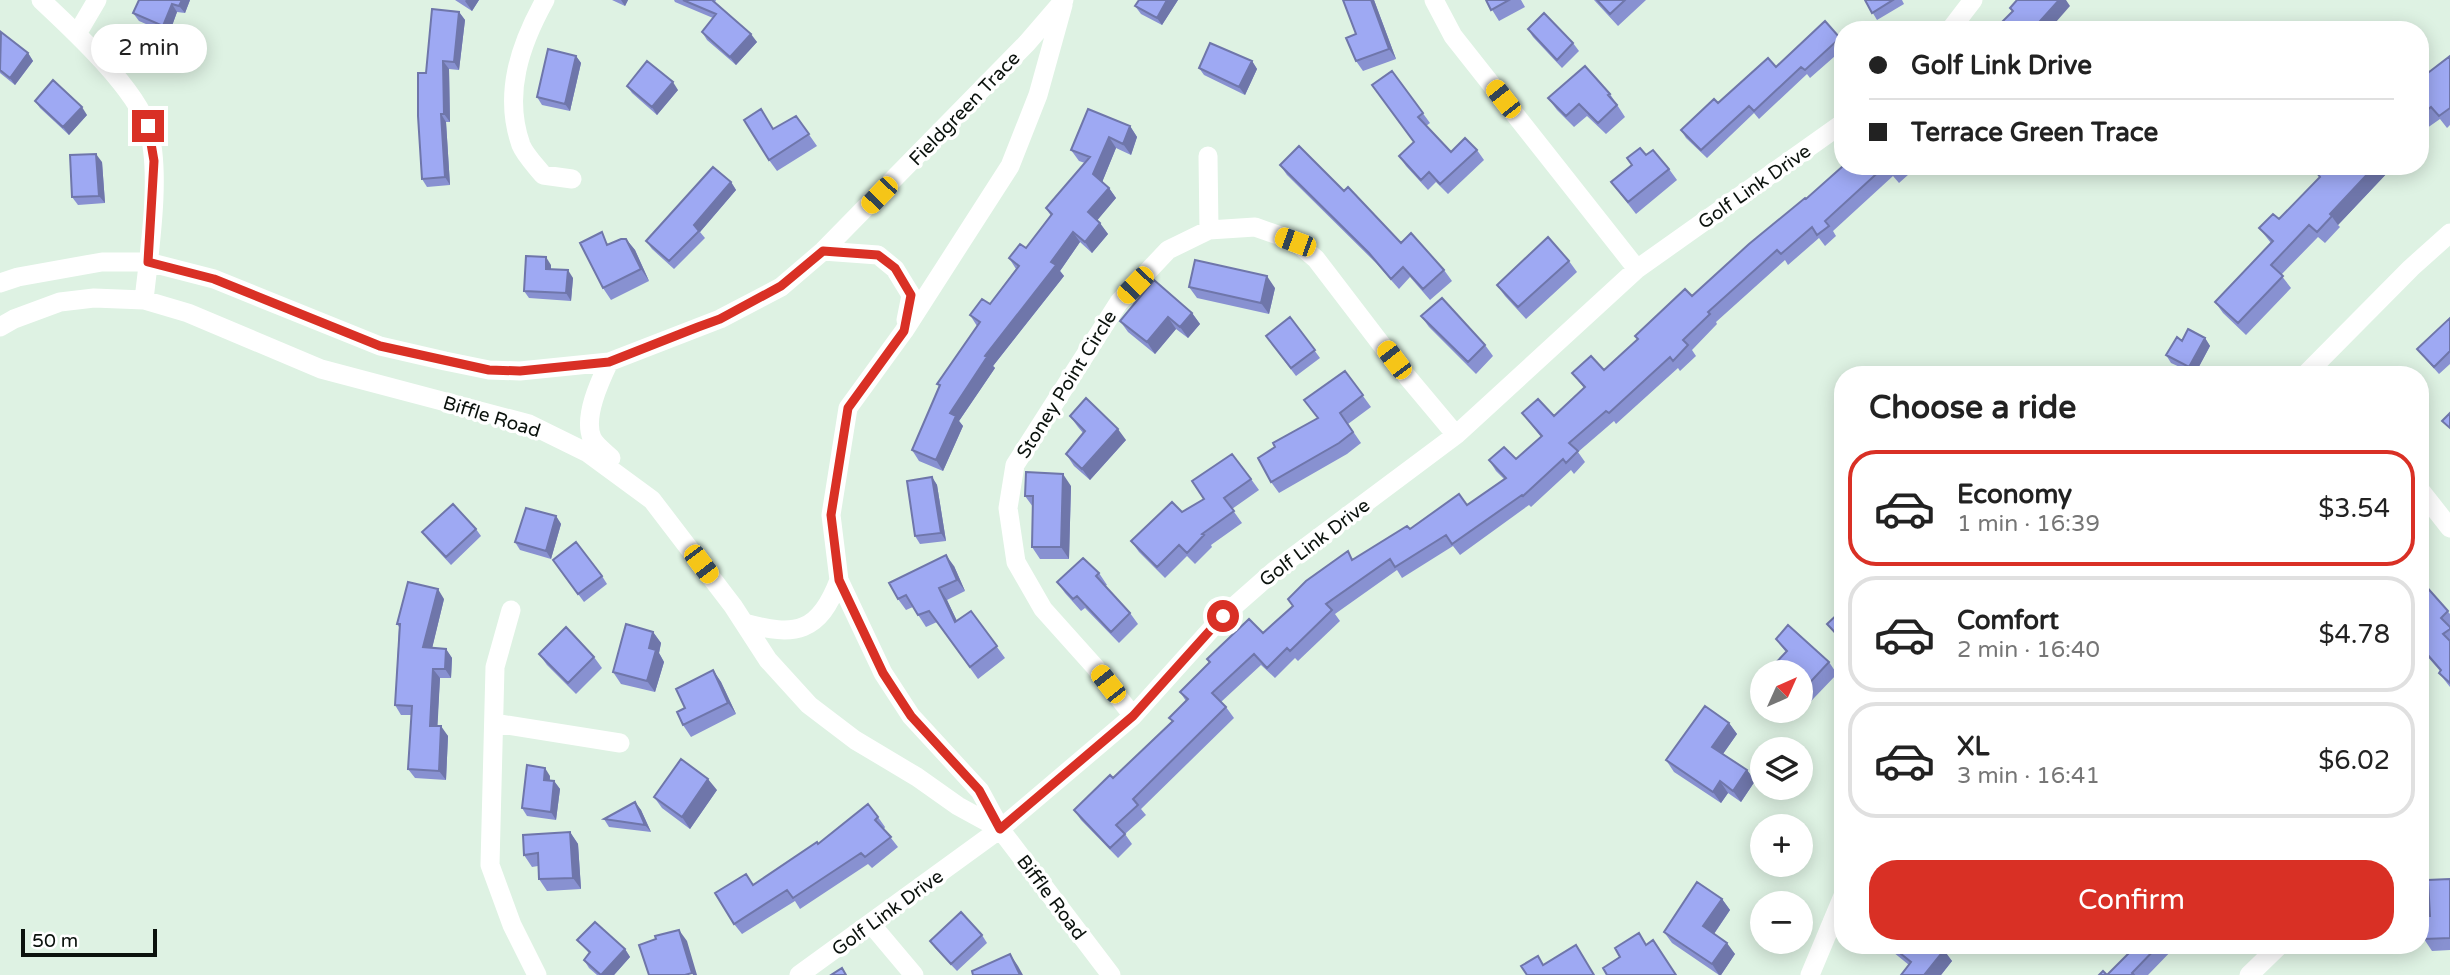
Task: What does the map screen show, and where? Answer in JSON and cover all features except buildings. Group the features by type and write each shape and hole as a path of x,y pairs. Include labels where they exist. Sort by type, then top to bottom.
{"street":[{"path":"41,0 78,34 131,95 148,126 154,161 144,300"},
{"path":"78,34 97,0"},
{"path":"545,0 531,25 514,76 513,104 521,147 543,175 572,179"},
{"path":"1000,829 979,790 911,716 890,684 839,580 831,515 848,408 904,331 1010,166 1038,95 1064,0"},
{"name":"Fieldgreen Trace","path":"148,262 214,279 380,346 445,361 489,370 520,371 609,362 720,319 781,286 823,251 1027,43 1064,0"},
{"path":"1434,0 1453,36 1637,269"},
{"path":"1957,21 1973,0"},
{"name":"Golf Link Drive","path":"799,975 1000,829 1133,716 1223,616 1264,580 1457,435 1637,269 1834,129"},
{"path":"1208,156 1209,230"},
{"name":"Stoney Point Circle","path":"1133,716 1095,667 1043,609 1016,562 1008,508 1015,466 1119,302 1168,250 1209,230 1255,227 1295,242 1316,259 1394,360 1457,435"},
{"path":"2314,366 2411,268 2450,233"},
{"path":"823,251 878,255 895,268 911,295 904,331"},
{"path":"0,284 18,277 102,262 148,262"},
{"name":"Biffle Road","path":"0,327 60,302 94,298 144,300 188,313 321,369 529,424 588,453 652,500 744,623 768,660 809,705 855,740 917,777 958,806 1000,829 1111,975"},
{"path":"609,362 597,386 589,423 592,439 652,500"},
{"path":"2429,501 2450,528"},
{"path":"744,623 783,632 803,628 819,618 832,599 839,580"},
{"path":"511,610 495,667 490,864 512,925 537,975"},
{"path":"494,723 620,743"},
{"path":"1810,975 1834,918"},
{"path":"871,924 914,975"},
{"path":"2249,975 2271,954"}],"route":[{"path":"148,126 154,161 148,262 214,279 380,346 467,366 520,371 609,362 720,319 781,286 823,251 878,255 895,268 911,295 904,331 848,408 831,515 839,580 883,673 911,716 979,790 1000,829 1133,716 1223,616"}]}
